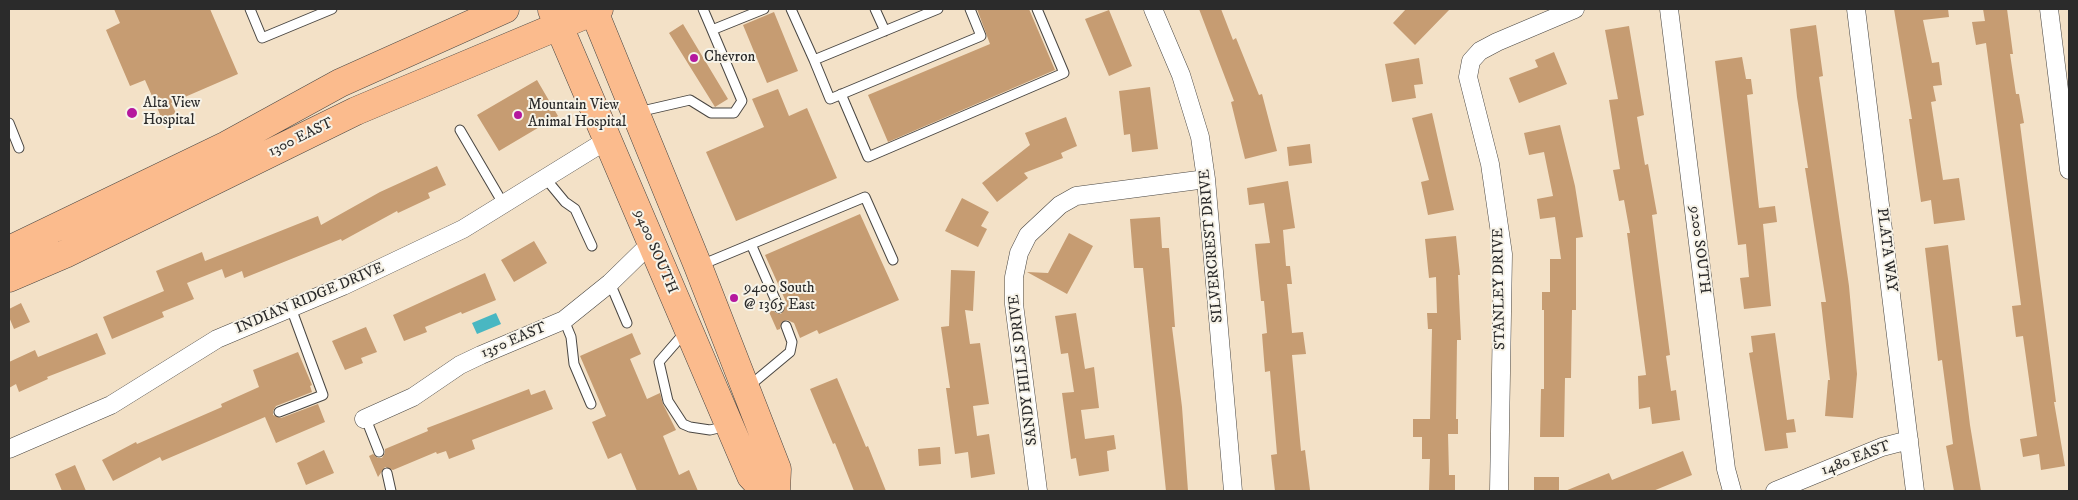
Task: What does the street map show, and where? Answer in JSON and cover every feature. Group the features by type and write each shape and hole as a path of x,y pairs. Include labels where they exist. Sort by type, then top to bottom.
{"main road":[{"name":"1300 EAST","path":"9,250 227,145 340,83 505,9"},
{"name":"1300 EAST","path":"9,278 65,254 356,111 555,17 595,9"},
{"path":"595,9 777,469 776,491"},
{"name":"9400 SOUTH","path":"555,17 751,476 765,491"}],"street":[{"name":"SILVERCREST DRIVE","path":"1154,9 1190,101 1200,137 1206,179 1234,491"},
{"name":"STANLEY DRIVE","path":"1499,491 1503,254 1490,164 1468,77 1471,61 1480,51 1575,9"},
{"name":"9200 SOUTH","path":"1669,9 1726,469 1732,491"},
{"name":"PLATA WAY","path":"1856,9 1915,491"},
{"path":"2050,9 2069,170"},
{"name":"INDIAN RIDGE DRIVE","path":"9,449 112,405 200,348 414,254 504,205 607,140"},
{"name":"SANDY HILLS DRIVE","path":"1038,491 1014,304 1014,277 1019,253 1028,235 1049,214 1076,196 1206,179"},
{"name":"1350 EAST","path":"365,419 414,397 467,362 564,320 610,283 651,243"},
{"name":"1480 EAST","path":"1775,491 1882,447 1909,440"}],"lane":[{"path":"250,9 262,38 332,9"},
{"path":"635,112 690,100 711,113 734,113 742,101 703,9"},
{"path":"712,30 764,9"},
{"path":"791,9 830,99 981,36 970,9"},
{"path":"875,9 884,31"},
{"path":"814,60 938,9"},
{"path":"841,94 868,157 1064,73 1037,9"},
{"path":"9,123 20,148"},
{"path":"460,130 504,205"},
{"path":"546,180 564,202 575,209 592,246"},
{"path":"698,266 865,197 893,260"},
{"path":"751,244 779,308"},
{"path":"610,283 627,323"},
{"path":"280,412 323,395 291,308"},
{"path":"564,320 571,337 574,364 591,404"},
{"path":"746,388 790,352 792,342 786,326"},
{"path":"688,328 659,362 668,401 683,424 690,427 710,430 730,424"},
{"path":"365,419 379,452"},
{"path":"387,473 392,491"}],"water":[{"path":"496,313 501,324 477,334 472,323"}],"building":[{"path":"114,9 210,9 238,74 171,103 176,113 162,119 145,80 130,86 106,30 120,23"},
{"path":"977,9 1029,9 1055,70 888,142 868,95 990,44"},
{"path":"1199,9 1221,9 1233,40 1236,38 1259,95 1262,94 1277,151 1245,159 1231,102 1234,101"},
{"path":"1406,9 1450,9 1415,45 1393,23"},
{"path":"1894,9 1948,9 1949,17 1923,20 1932,63 1939,62 1942,85 1933,86 1936,101 1931,102 1943,180 1959,178 1965,220 1934,224 1931,200 1921,202 1909,119 1912,119"},
{"path":"1983,9 2007,9 2013,54 2010,54 2016,94 2019,94 2024,123 2020,124 2056,402 2054,402 2065,466 2041,470 2039,454 2023,457 2020,439 2037,436 2023,336 2016,337 2012,306 2021,305 1986,43 1976,45 1972,22 1985,21"},
{"path":"1109,10 1132,66 1109,76 1085,19"},
{"path":"774,12 798,71 767,83 743,25"},
{"path":"683,24 728,99 715,107 669,33"},
{"path":"1816,25 1823,76 1819,77 1849,286 1857,374 1853,418 1825,416 1828,380 1830,380 1821,302 1826,302 1805,168 1808,168 1797,97 1790,29"},
{"path":"1629,26 1644,115 1637,117 1645,165 1648,164 1657,214 1652,215 1670,355 1666,356 1671,391 1676,390 1680,420 1652,424 1650,407 1639,409 1638,376 1646,375 1627,233 1630,233 1624,200 1619,201 1613,170 1620,169 1609,100 1618,99 1605,30"},
{"path":"1554,52 1567,84 1519,103 1509,78 1538,67 1535,60"},
{"path":"1742,57 1746,79 1751,79 1753,94 1747,95 1759,208 1775,206 1777,222 1763,224 1771,306 1744,309 1740,278 1749,277 1746,244 1738,245 1715,61"},
{"path":"1419,58 1423,84 1414,85 1416,98 1392,102 1385,64"},
{"name":"Mountain View Animal Hospital","path":"537,80 558,116 499,151 477,115"},
{"path":"1150,87 1158,149 1132,152 1130,134 1124,135 1119,91"},
{"path":"778,89 789,116 807,108 837,178 736,221 706,152 764,127 752,99"},
{"path":"1432,113 1454,210 1428,215 1421,182 1429,180 1412,118"},
{"path":"1066,117 1077,146 1061,153 1063,158 1024,173 1028,178 997,202 982,183 1030,145 1025,133"},
{"path":"1560,125 1575,186 1583,237 1576,238 1576,310 1572,310 1571,378 1565,378 1564,437 1540,437 1541,389 1544,389 1544,310 1542,310 1542,292 1550,292 1550,259 1561,259 1555,217 1540,219 1537,199 1553,196 1544,152 1529,155 1524,133"},
{"path":"1310,144 1312,163 1289,166 1287,147"},
{"path":"437,166 446,185 428,193 430,198 398,213 397,211 342,241 341,239 244,278 242,271 225,278 222,269 187,283 194,299 162,312 164,317 112,339 103,317 164,291 156,271 202,252 205,261 318,216 321,225 380,192"},
{"path":"1288,181 1295,228 1283,230 1286,266 1290,266 1292,284 1287,284 1292,333 1303,332 1306,354 1292,355 1301,451 1305,450 1310,490 1275,491 1271,455 1277,454 1270,371 1265,372 1262,334 1267,333 1264,301 1261,301 1255,244 1270,243 1264,203 1249,205 1247,188"},
{"path":"962,198 989,212 981,226 987,229 978,247 945,231"},
{"path":"860,214 899,300 819,334 817,330 800,338 794,323 787,320 782,322 780,329 777,330 769,312 773,310 781,314 787,304 765,255"},
{"path":"1160,217 1162,248 1169,248 1175,327 1172,327 1182,407 1188,491 1166,491 1143,268 1134,268 1130,219"},
{"path":"1069,233 1093,246 1067,294 1027,272 1048,273"},
{"path":"1456,236 1460,275 1458,275 1461,340 1457,340 1456,419 1458,419 1458,434 1448,434 1449,475 1455,475 1455,491 1429,491 1430,459 1422,459 1422,437 1413,437 1413,419 1430,419 1432,329 1428,329 1427,313 1437,313 1436,277 1429,278 1425,239"},
{"path":"534,241 547,263 514,282 501,260"},
{"path":"1948,245 1970,425 1981,491 1954,491 1946,446 1953,444 1942,360 1938,361 1925,248"},
{"path":"951,270 975,271 973,311 965,310 970,344 980,343 989,404 973,406 977,436 989,434 995,474 971,478 968,452 955,454 946,388 950,388 941,327 949,326"},
{"path":"485,273 496,300 425,327 427,332 404,341 393,315"},
{"path":"21,303 30,322 14,329 9,317 9,309"},
{"path":"1076,313 1085,369 1094,367 1099,408 1081,410 1085,439 1114,435 1116,449 1107,451 1109,471 1079,476 1076,458 1071,459 1062,393 1074,392 1068,353 1061,354 1055,316"},
{"path":"366,327 377,352 361,358 363,363 345,370 332,341"},
{"path":"97,333 106,354 47,377 48,379 19,392 16,384 9,388 9,362 35,350 38,357"},
{"path":"632,333 641,354 630,359 647,399 660,393 663,404 676,430 663,436 679,475 689,470 698,491 637,491 621,453 608,459 592,422 606,416 580,356"},
{"path":"1775,333 1787,420 1794,419 1796,432 1786,433 1788,448 1765,451 1749,353 1753,352 1751,336"},
{"path":"298,352 312,385 310,386 312,392 276,406 273,415 281,418 318,404 325,422 276,443 265,417 162,461 160,457 113,481 102,460 136,442 137,444 222,407 221,404 259,387 253,370"},
{"path":"837,378 886,491 854,491 835,443 833,444 810,389"},
{"path":"529,389 531,395 545,390 553,409 472,440 475,449 449,459 446,451 437,454 436,452 393,470 385,467 378,477 369,456 373,454 378,458 382,458 385,449 428,431 427,428"},
{"path":"940,447 941,464 919,466 918,449"},
{"path":"324,450 334,473 306,485 297,463"},
{"path":"1683,451 1692,475 1653,491 1565,491 1609,473 1612,480"},
{"path":"75,465 86,491 62,491 55,474"},
{"path":"1534,477 1559,477 1559,491 1534,491"}],"place":[{"name":"Chevron","path":"694,58"},
{"name":"Alta View Hospital","path":"132,113"},
{"name":"Mountain View Animal Hospital","path":"518,115"},
{"name":"9400 South @ 1365 East","path":"734,298"}]}
